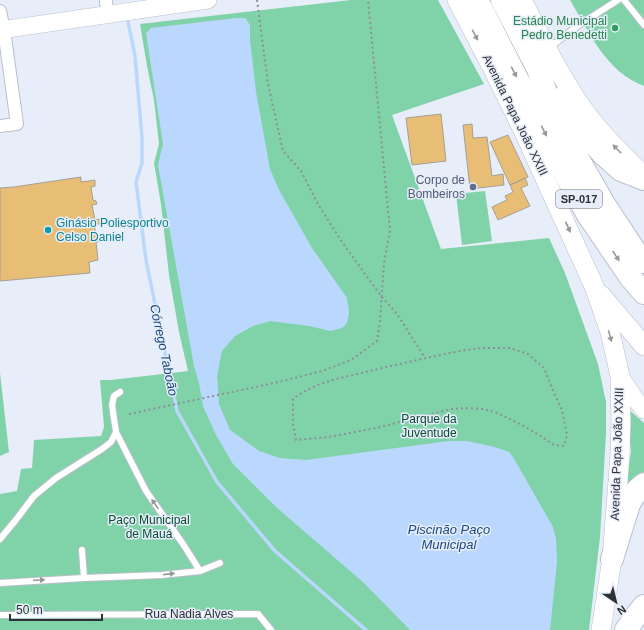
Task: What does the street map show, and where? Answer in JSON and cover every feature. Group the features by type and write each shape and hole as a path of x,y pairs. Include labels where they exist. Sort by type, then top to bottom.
{"highway":[{"name":"Avenida Papa João XXIII","path":"477,0 588,216 631,278 644,293"},
{"name":"SP-017","path":"502,0 538,69 548,102 565,136 604,204 637,254 644,262"},
{"path":"538,69 573,120 603,154 621,170 644,178"},
{"path":"612,559 629,504 637,490 644,484"},
{"path":"626,630 644,606"}],"main road":[{"path":"2,30 110,9 139,10 208,0"},
{"name":"Avenida Papa João XXIII","path":"457,0 523,130 594,286 610,332 620,376 621,423 612,559 601,630"},
{"path":"522,0 564,80 584,110 612,144 644,178"},
{"path":"594,286 644,346"},
{"path":"620,376 644,410"}],"street":[{"path":"0,11 17,124 0,126"}],"lane":[{"path":"547,49 618,0"},
{"path":"624,0 644,25"},
{"path":"120,392 114,396 112,405 116,432 146,491 200,571"},
{"path":"0,539 34,496 56,478 112,442 116,432"},
{"path":"82,550 84,578"},
{"path":"0,583 162,575 200,571 220,563"},
{"name":"Rua Nadia Alves","path":"0,615 258,614 271,630"}],"path":[{"path":"258,0 268,84 282,151 301,171 319,206 350,253 381,296 397,314 425,358"},
{"path":"128,414 315,373 351,360 378,342 384,263 390,231 368,0"},
{"path":"482,348 510,348 528,354 544,368 562,410 567,435 564,446 554,445 520,424 495,412 483,409 465,408 451,409 376,428 329,437 296,440 293,424 293,399 302,392 340,379 425,358 482,348"}],"green space":[{"name":"Parque da Juventude","path":"351,0 438,0 484,84 392,115 441,249 549,238 565,273 598,364 606,402 606,434 600,537 589,630 0,630 0,494 17,491 21,469 32,468 34,440 101,436 104,427 100,380 188,371 179,332 169,275 161,204 154,163 159,144 154,100 140,24"},
{"name":"Estádio Municipal Pedro Benedetti","path":"570,0 644,0 644,86 631,80 609,61 592,38"},
{"path":"485,191 492,241 462,245 456,194"},
{"path":"0,373 9,452 0,456"},
{"path":"627,408 644,423 644,472 623,494 631,452"}],"water":[{"name":"Piscinão Paço Municipal","path":"245,18 250,25 250,40 256,92 270,169 278,188 312,248 347,298 349,313 347,323 342,328 330,331 309,326 270,321 253,326 235,336 222,351 217,376 219,404 230,430 259,451 280,458 306,460 449,441 467,441 495,447 509,452 553,527 556,539 557,562 550,630 410,630 364,583 276,507 233,464 216,435 203,406 194,366 158,165 163,144 146,33 151,28"}],"building":[{"path":"441,114 446,161 412,165 406,118"},
{"path":"472,124 473,138 487,137 492,176 503,174 504,185 470,189 463,125"},
{"path":"508,135 528,177 510,185 490,142"},
{"name":"Ginásio Poliesportivo Celso Daniel","path":"81,177 81,182 95,180 95,186 91,187 93,200 96,201 97,204 92,205 95,220 100,219 100,224 95,224 95,235 101,236 101,241 96,242 98,260 89,262 90,273 0,281 0,188"},
{"path":"525,178 528,185 521,188 530,206 498,220 492,207 507,200 505,196 513,192 510,185"}],"waterway":[{"name":"Córrego Taboão","path":"127,17 135,56 142,138 142,163 136,182 146,260 177,411 217,482 275,551 366,630"}],"place":[{"name":"Estádio Municipal Pedro Benedetti","path":"615,28"},
{"name":"Corpo de Bombeiros","path":"473,187"},
{"name":"Ginásio Poliesportivo Celso Daniel","path":"48,230"}],"park label":[{"name":"Paço Municipal de Mauá","path":"149,527"}]}
